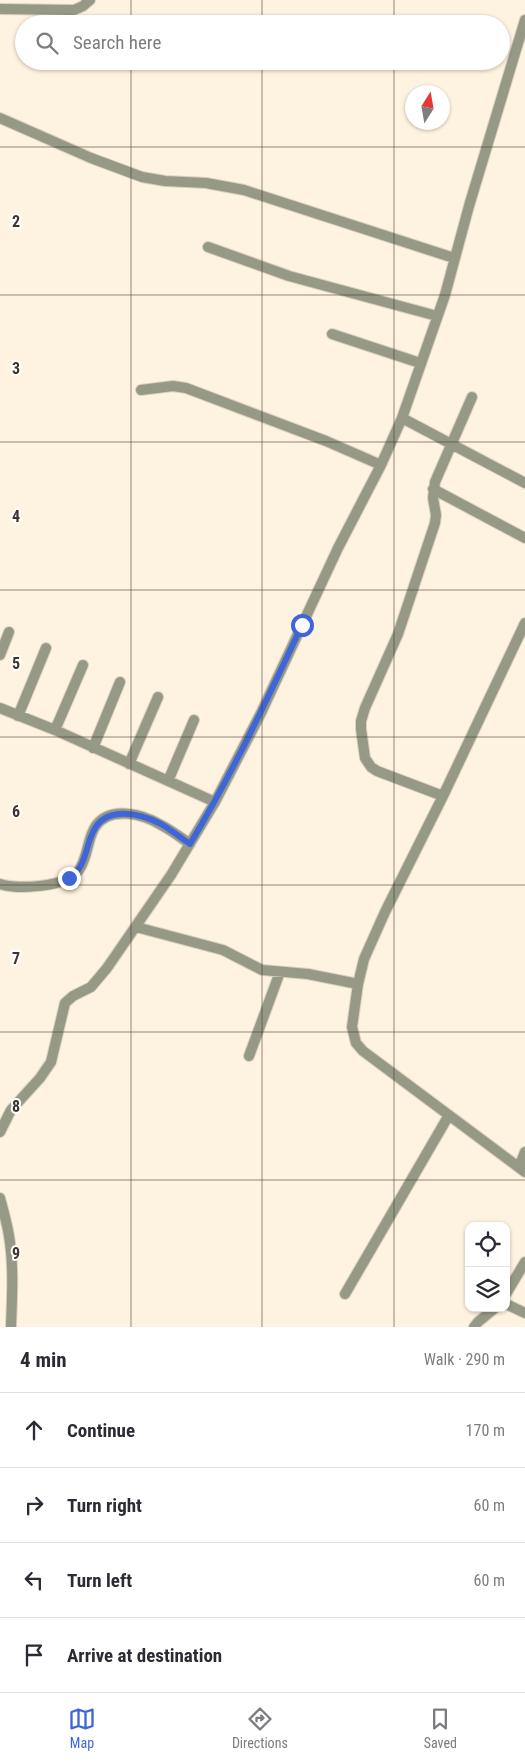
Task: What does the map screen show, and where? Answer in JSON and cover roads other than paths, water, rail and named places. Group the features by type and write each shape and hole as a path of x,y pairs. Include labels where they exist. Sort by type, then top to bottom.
{"street":[{"path":"0,9 74,10 83,6 87,1"},
{"path":"0,1132 11,1110 40,1078 51,1062 64,1003 91,987 98,980 136,927 215,802 261,713 338,548 381,465 402,418 444,295 525,20"},
{"path":"0,118 91,158 142,177 165,181 206,182 244,190 454,258"},
{"path":"208,247 289,276 437,316"},
{"path":"332,334 420,363"},
{"path":"141,390 173,386 186,388 381,465"},
{"path":"443,796 370,767 365,758 361,729 365,708 398,634 435,523 433,489 472,397"},
{"path":"402,418 525,483"},
{"path":"433,489 525,538"},
{"path":"524,627 364,959 358,984 352,1027 356,1043 364,1051 522,1170 525,1152"},
{"path":"0,655 9,632"},
{"path":"18,716 46,648"},
{"path":"55,730 83,665"},
{"path":"93,748 120,682"},
{"path":"129,764 158,697"},
{"path":"0,708 55,730 215,802"},
{"path":"168,781 194,720"},
{"path":"0,884 17,888 35,887 75,875 80,869 92,832 104,817 112,814 126,814 160,824 190,844"},
{"path":"136,927 223,950 262,970 308,974 358,984"},
{"path":"249,1056 280,972"},
{"path":"346,1294 449,1116"},
{"path":"0,1198 11,1252 11,1327"},
{"path":"510,1287 525,1262"},
{"path":"510,1306 525,1313"},
{"path":"474,1327 490,1312"}]}
